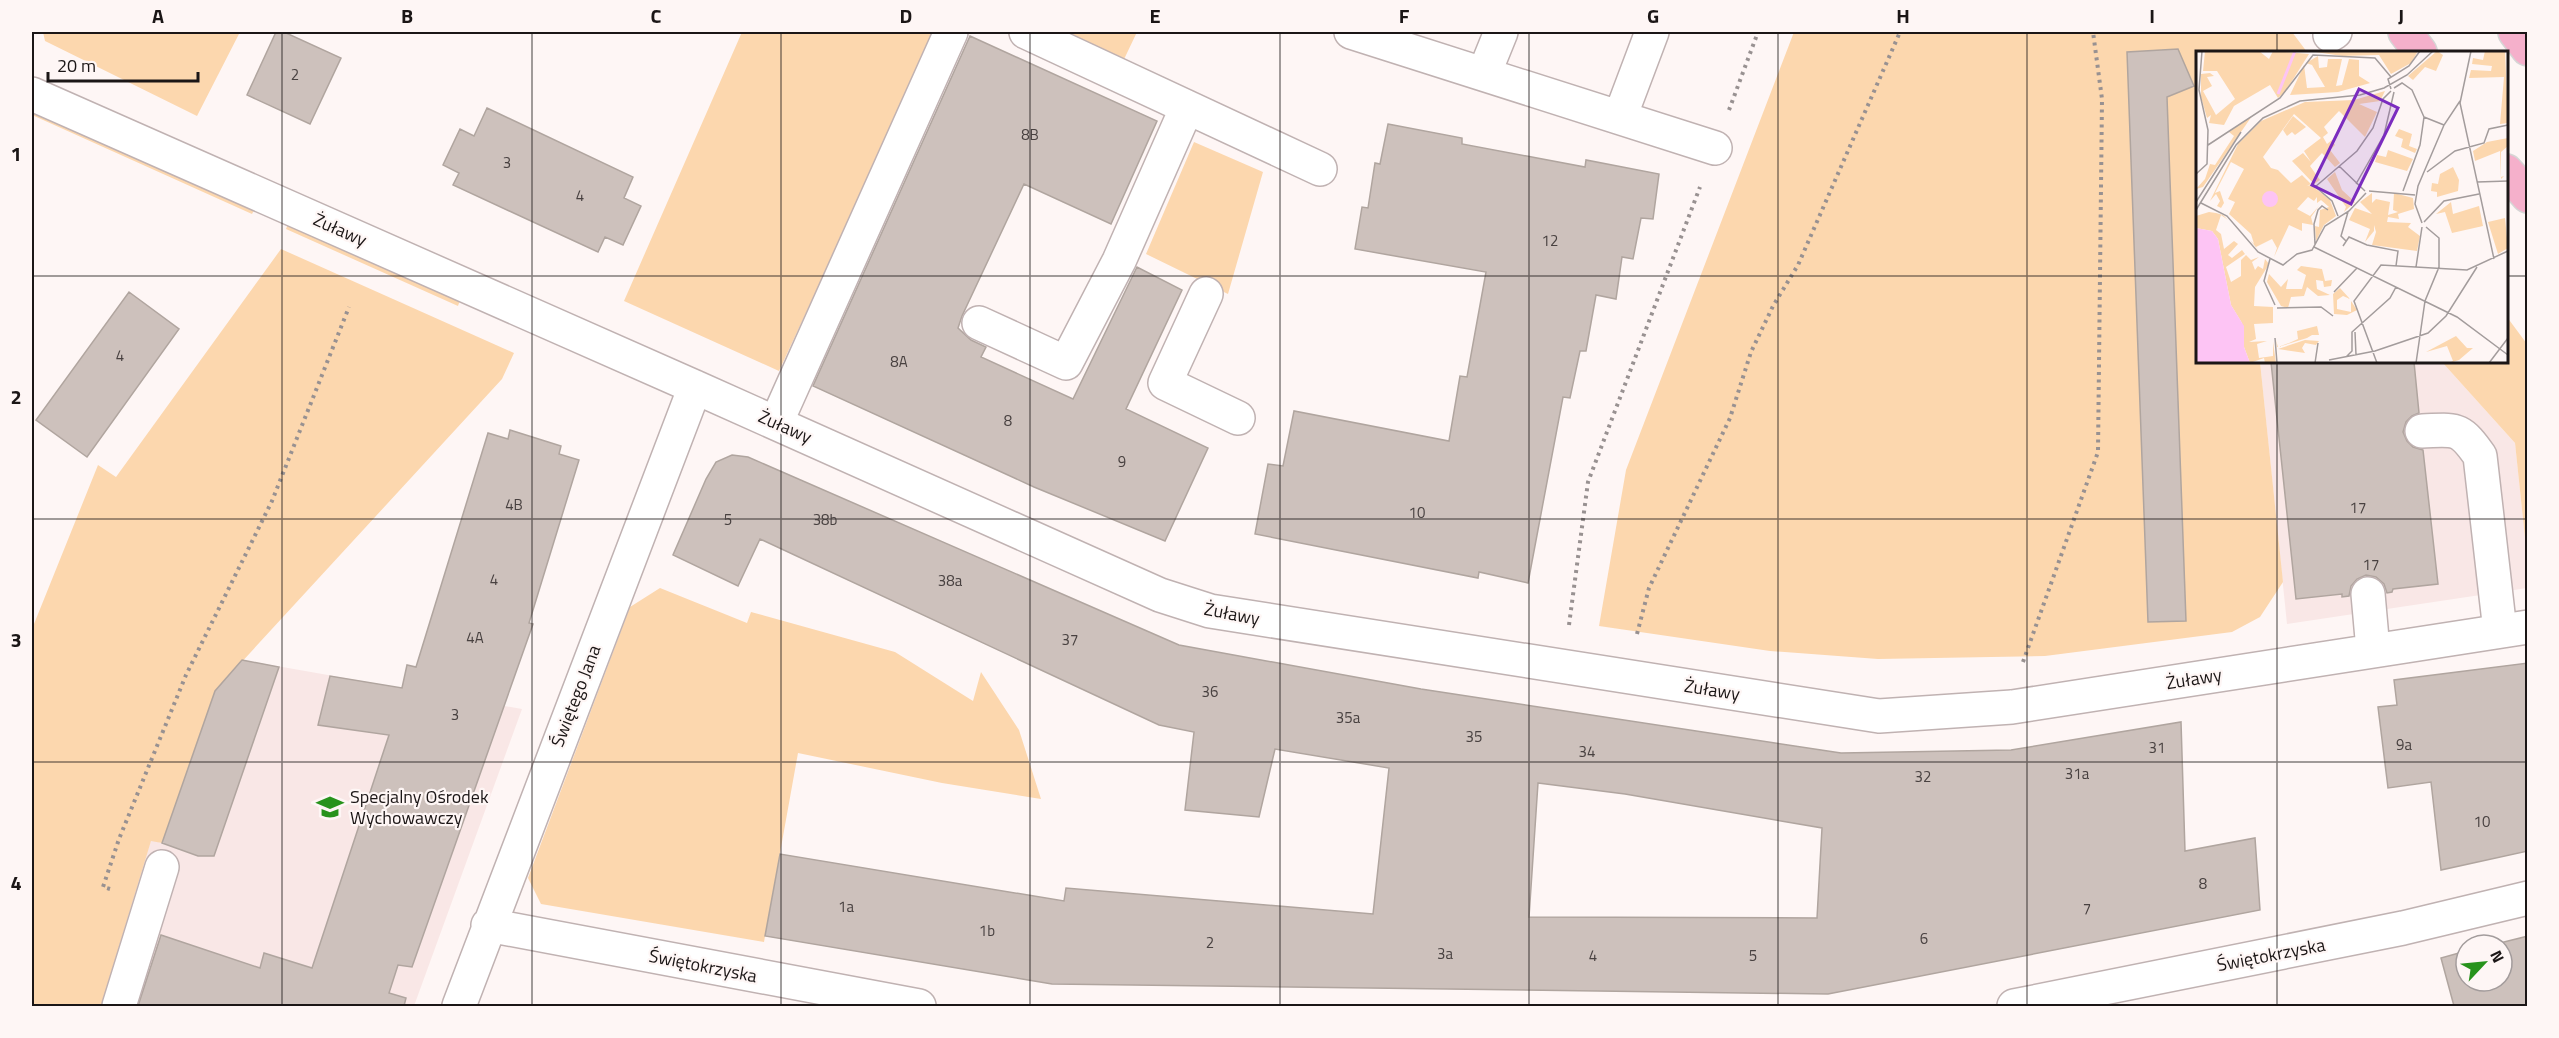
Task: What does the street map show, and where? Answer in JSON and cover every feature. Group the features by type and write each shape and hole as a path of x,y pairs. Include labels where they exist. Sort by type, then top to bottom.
{"main road":[{"path":"2405,32 2419,51"},
{"path":"2515,32 2528,49"},
{"path":"2508,173 2528,196"}],"street":[{"path":"776,423 951,32"},
{"path":"1026,32 1320,169"},
{"path":"1351,32 1715,148"},
{"path":"1484,74 1501,32"},
{"path":"1620,117 1652,32"},
{"name":"Żuławy","path":"32,94 1160,595 1210,611 1879,716 2012,707 2513,629"},
{"path":"979,323 1066,363 1119,261 1186,107"},
{"path":"1206,294 1165,383 1238,418"},
{"name":"Świętego Jana","path":"459,1006 695,387"},
{"path":"2422,431 2454,430 2467,436 2480,456 2513,629"},
{"path":"2368,594 2373,650"},
{"path":"119,1006 162,867"},
{"name":"Świętokrzyska","path":"2014,1006 2403,928 2528,898"},
{"name":"Świętokrzyska","path":"488,925 919,1006"}],"path":[{"path":"1569,627 1588,482 1758,32"},
{"path":"1637,640 1649,588 1730,418 1751,352 1773,306 1798,265 1899,32"},
{"path":"2021,665 2098,452 2102,99 2093,32"},
{"path":"152,903 103,887 119,839 186,675 272,501 349,307"}],"shaded area":[{"path":"43,32 240,32 197,116 45,41"},
{"path":"742,32 936,32 779,371 624,301"},
{"path":"1026,32 1137,32 1117,74"},
{"path":"1794,32 2292,32 2306,51 2196,51 2196,363 2260,363 2283,582 2260,617 2232,632 2045,656 1878,659 1770,651 1599,626 1626,470"},
{"path":"32,107 255,208 252,214 32,115"},
{"path":"1194,142 1263,172 1228,294 1146,254"},
{"path":"288,224 460,300 458,306 286,229"},
{"path":"281,249 514,353 502,379 215,691 162,843 151,841 101,1006 32,1006 32,629 98,465 116,477"},
{"path":"2508,318 2527,344 2527,557 2515,443 2443,363 2508,363"},
{"path":"2260,363 2443,363 2515,443 2527,557 2527,588 2287,624"},
{"path":"660,588 747,623 751,612 895,652 973,701 981,672 1019,730 1041,799 942,783 798,753 764,942 541,904 528,878 630,607"},
{"name":"Specjalny Ośrodek Wychowawczy","path":"242,660 522,709 414,1006 101,1006 151,840 162,843 215,691"}],"building":[{"path":"276,32 284,32 341,58 310,124 247,95"},
{"path":"970,36 1157,121 1111,224 1024,184 958,328 971,340 986,347 981,357 1073,399 1137,267 1182,290 1126,409 1208,448 1165,541 1034,487 813,386"},
{"path":"2178,49 2194,86 2167,97 2186,621 2148,622 2127,52"},
{"path":"487,108 633,177 624,198 641,206 623,245 605,237 598,252 453,185 459,173 443,165 460,129 474,136"},
{"path":"1388,124 1462,138 1462,144 1585,167 1586,160 1659,174 1653,219 1641,218 1633,259 1622,257 1616,299 1596,295 1586,351 1580,351 1570,398 1563,397 1528,583 1479,572 1478,578 1255,534 1268,464 1283,466 1294,411 1449,441 1460,376 1467,377 1486,272 1355,249 1362,207 1368,208 1375,163 1380,164"},
{"path":"129,292 179,329 87,457 36,420"},
{"path":"2271,363 2414,363 2419,413 2406,422 2403,432 2413,447 2423,450 2438,584 2393,589 2392,592 2387,593 2384,584 2376,577 2366,575 2357,579 2351,586 2349,596 2342,597 2342,594 2296,599"},
{"path":"510,430 561,446 559,454 579,460 529,623 533,624 412,967 398,965 389,993 406,998 404,1006 138,1006 161,935 260,968 264,953 312,968 389,735 318,725 330,676 402,688 407,665 416,667 488,433 508,439"},
{"path":"732,455 748,457 1179,645 1421,689 1841,753 2011,750 2181,722 2185,851 2255,838 2260,910 1828,994 1052,984 765,936 780,854 1064,901 1066,888 1373,914 1389,768 1275,749 1259,817 1185,810 1194,732 1159,725 760,539 738,586 673,555 706,479 716,462","holes":["1538,783 1625,794 1822,828 1817,918 1529,917"]},
{"path":"242,660 279,667 214,856 198,856 162,843 215,691"},
{"path":"2528,663 2528,851 2441,870 2431,782 2388,788 2378,707 2397,705 2394,680"},
{"path":"2528,936 2528,1006 2454,1006 2441,958 2454,954 2454,993 2514,993 2514,940"}],"place":[{"name":"Specjalny Ośrodek Wychowawczy","path":"330,807"}]}
